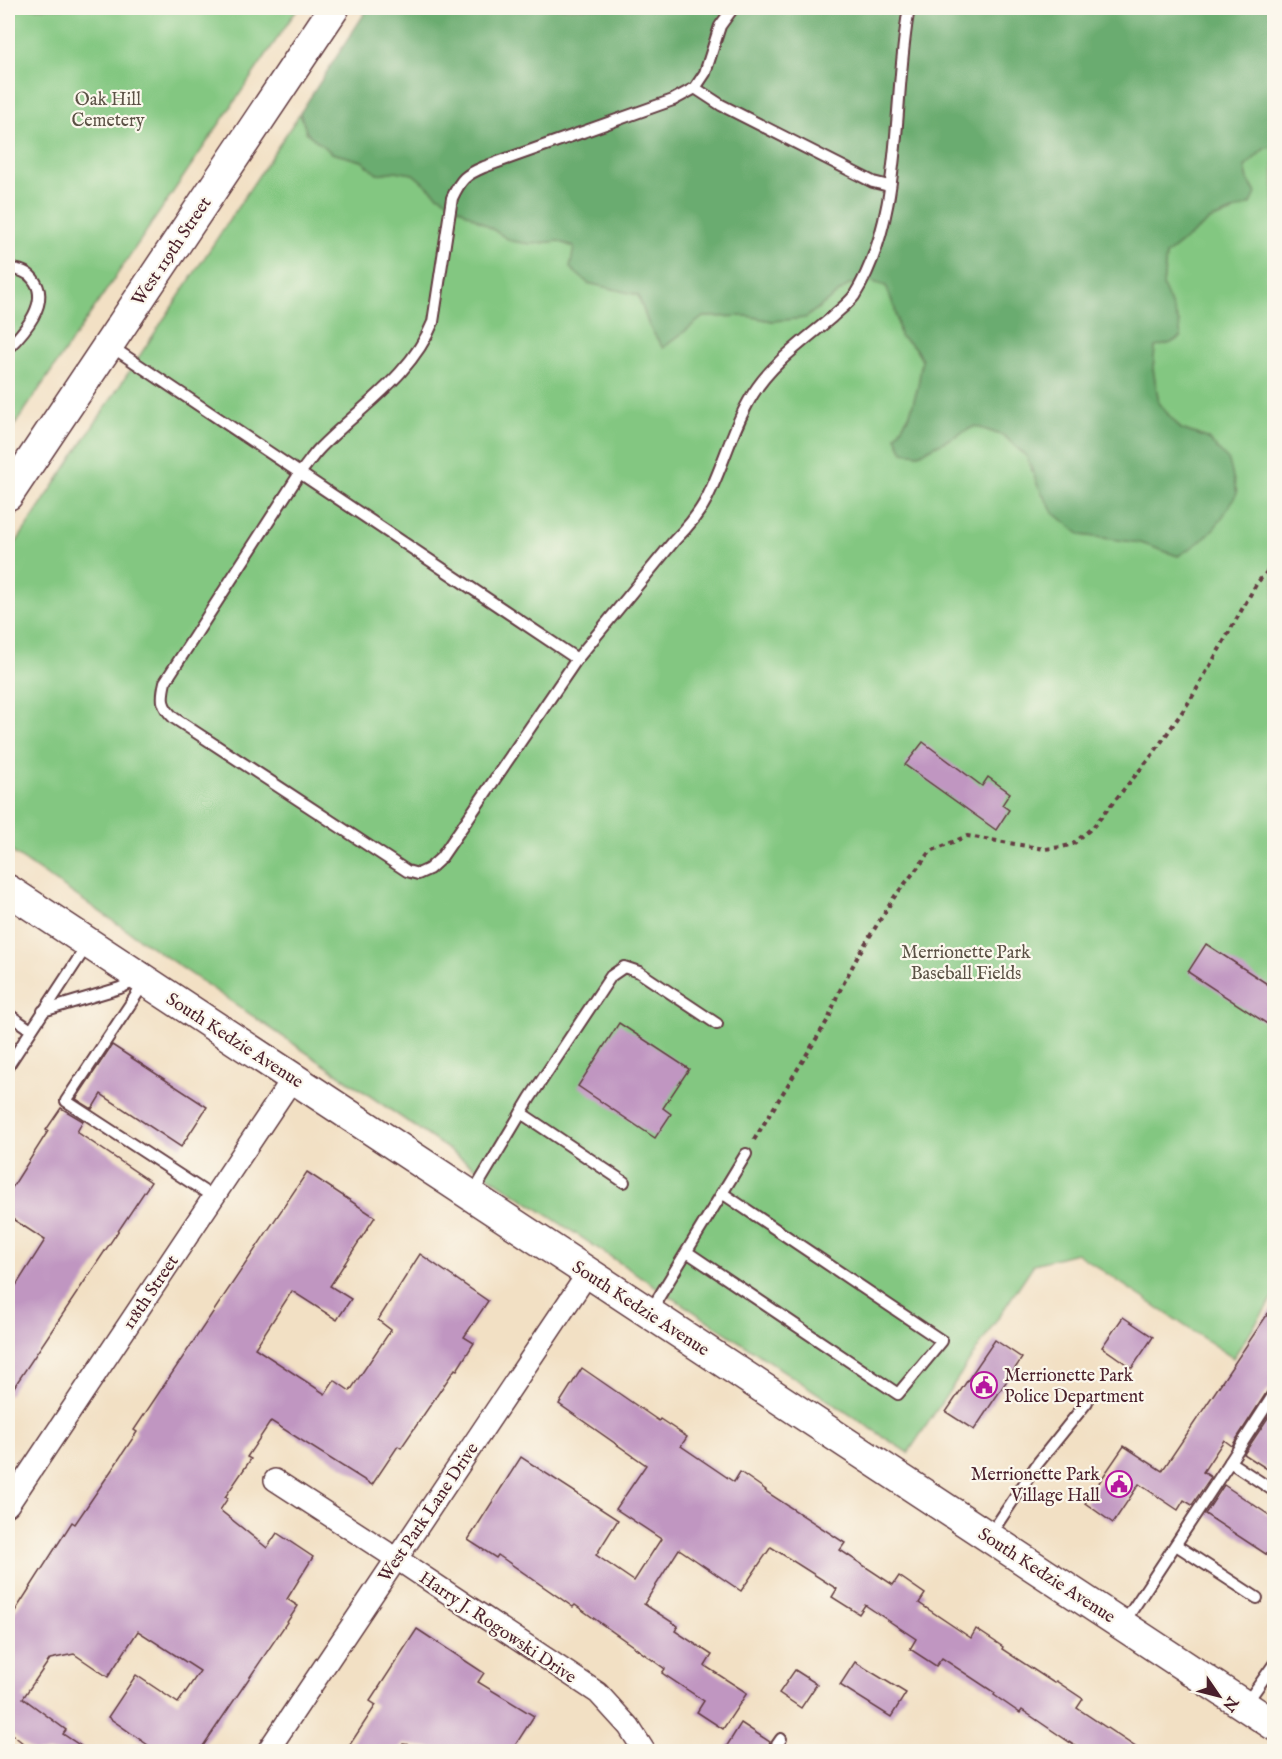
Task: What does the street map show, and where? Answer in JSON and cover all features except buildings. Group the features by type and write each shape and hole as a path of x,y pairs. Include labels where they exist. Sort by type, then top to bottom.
{"main road":[{"name":"West 119th Street","path":"8,495 334,8"},
{"name":"South Kedzie Avenue","path":"8,890 1275,1725"}],"street":[{"name":"118th Street","path":"8,1505 293,1078"},
{"name":"West Park Lane Drive","path":"267,1752 588,1273"},
{"name":"Harry J. Rogowski Drive","path":"275,1480 598,1693 629,1727 645,1752"}],"lane":[{"path":"733,8 720,26 705,73 695,88 673,100 476,170 459,182 452,198 433,322 426,338 416,354 398,374 318,449 300,473 165,682 161,697 164,708 174,718 407,871 417,874 441,858 578,658 674,541 692,523 707,498 747,403 760,383 778,363 852,299 868,271 882,231 900,93 904,32 909,8"},
{"path":"695,88 730,110 873,182 889,186"},
{"path":"8,269 18,269 32,277 39,288 39,301 32,319 22,334 8,348"},
{"path":"108,345 578,658"},
{"path":"8,1066 88,944"},
{"path":"472,1196 521,1113 611,976 624,967 639,972 717,1024"},
{"path":"43,1011 144,980"},
{"path":"144,980 66,1101 213,1197"},
{"path":"8,1014 31,1029"},
{"path":"521,1113 624,1182"},
{"path":"650,1313 746,1154"},
{"path":"687,1252 898,1394 942,1341 722,1193"},
{"path":"1123,1625 1275,1394"},
{"path":"988,1537 1038,1463 1087,1402"},
{"path":"1230,1462 1275,1491"},
{"path":"1176,1545 1257,1598"},
{"path":"1245,1705 1275,1664"},
{"path":"772,1752 781,1739"}],"path":[{"path":"746,1154 829,1018 837,996 860,952 895,896 931,851 967,836 1046,849 1073,844 1093,827 1153,754 1191,699 1257,583 1275,564"}],"green space":[{"name":"Oak Hill Cemetery","path":"8,8 298,8 8,435"},
{"path":"368,8 1274,8 1274,147 1265,148 1245,167 1248,180 1256,193 1251,204 1210,220 1166,255 1163,286 1179,323 1181,337 1171,343 1155,347 1153,369 1159,404 1181,429 1207,438 1229,461 1237,493 1225,514 1199,543 1178,556 1141,543 1081,535 1053,512 1038,486 1027,457 1004,436 975,426 919,454 903,452 896,436 910,414 918,387 922,360 915,348 900,336 895,309 886,286 868,280 850,284 805,318 772,321 748,316 703,317 663,348 649,326 638,295 588,283 570,268 574,247 558,241 531,244 511,241 438,195 413,174 396,171 377,174 362,161 332,153 307,133 300,113"},
{"name":"Merrionette Park Baseball Fields","path":"300,113 307,133 332,153 362,161 377,174 396,171 413,174 438,195 531,244 558,241 574,247 588,283 638,294 649,326 663,348 703,317 748,316 772,321 805,318 850,284 868,280 886,286 895,309 900,336 915,348 922,360 918,387 910,414 896,436 903,452 919,454 975,426 1004,436 1027,457 1038,486 1081,535 1141,543 1178,556 1207,438 1181,429 1159,404 1153,369 1155,347 1171,343 1179,323 1163,286 1166,255 1210,220 1231,213 1256,193 1248,180 1245,167 1265,148 1274,147 1274,1296 1233,1358 1076,1253 1034,1264 908,1453 458,1156 8,849 8,555"}],"place":[{"name":"Merrionette Park Police Department","path":"984,1385"},
{"name":"Merrionette Park Village Hall","path":"1119,1484"}]}
